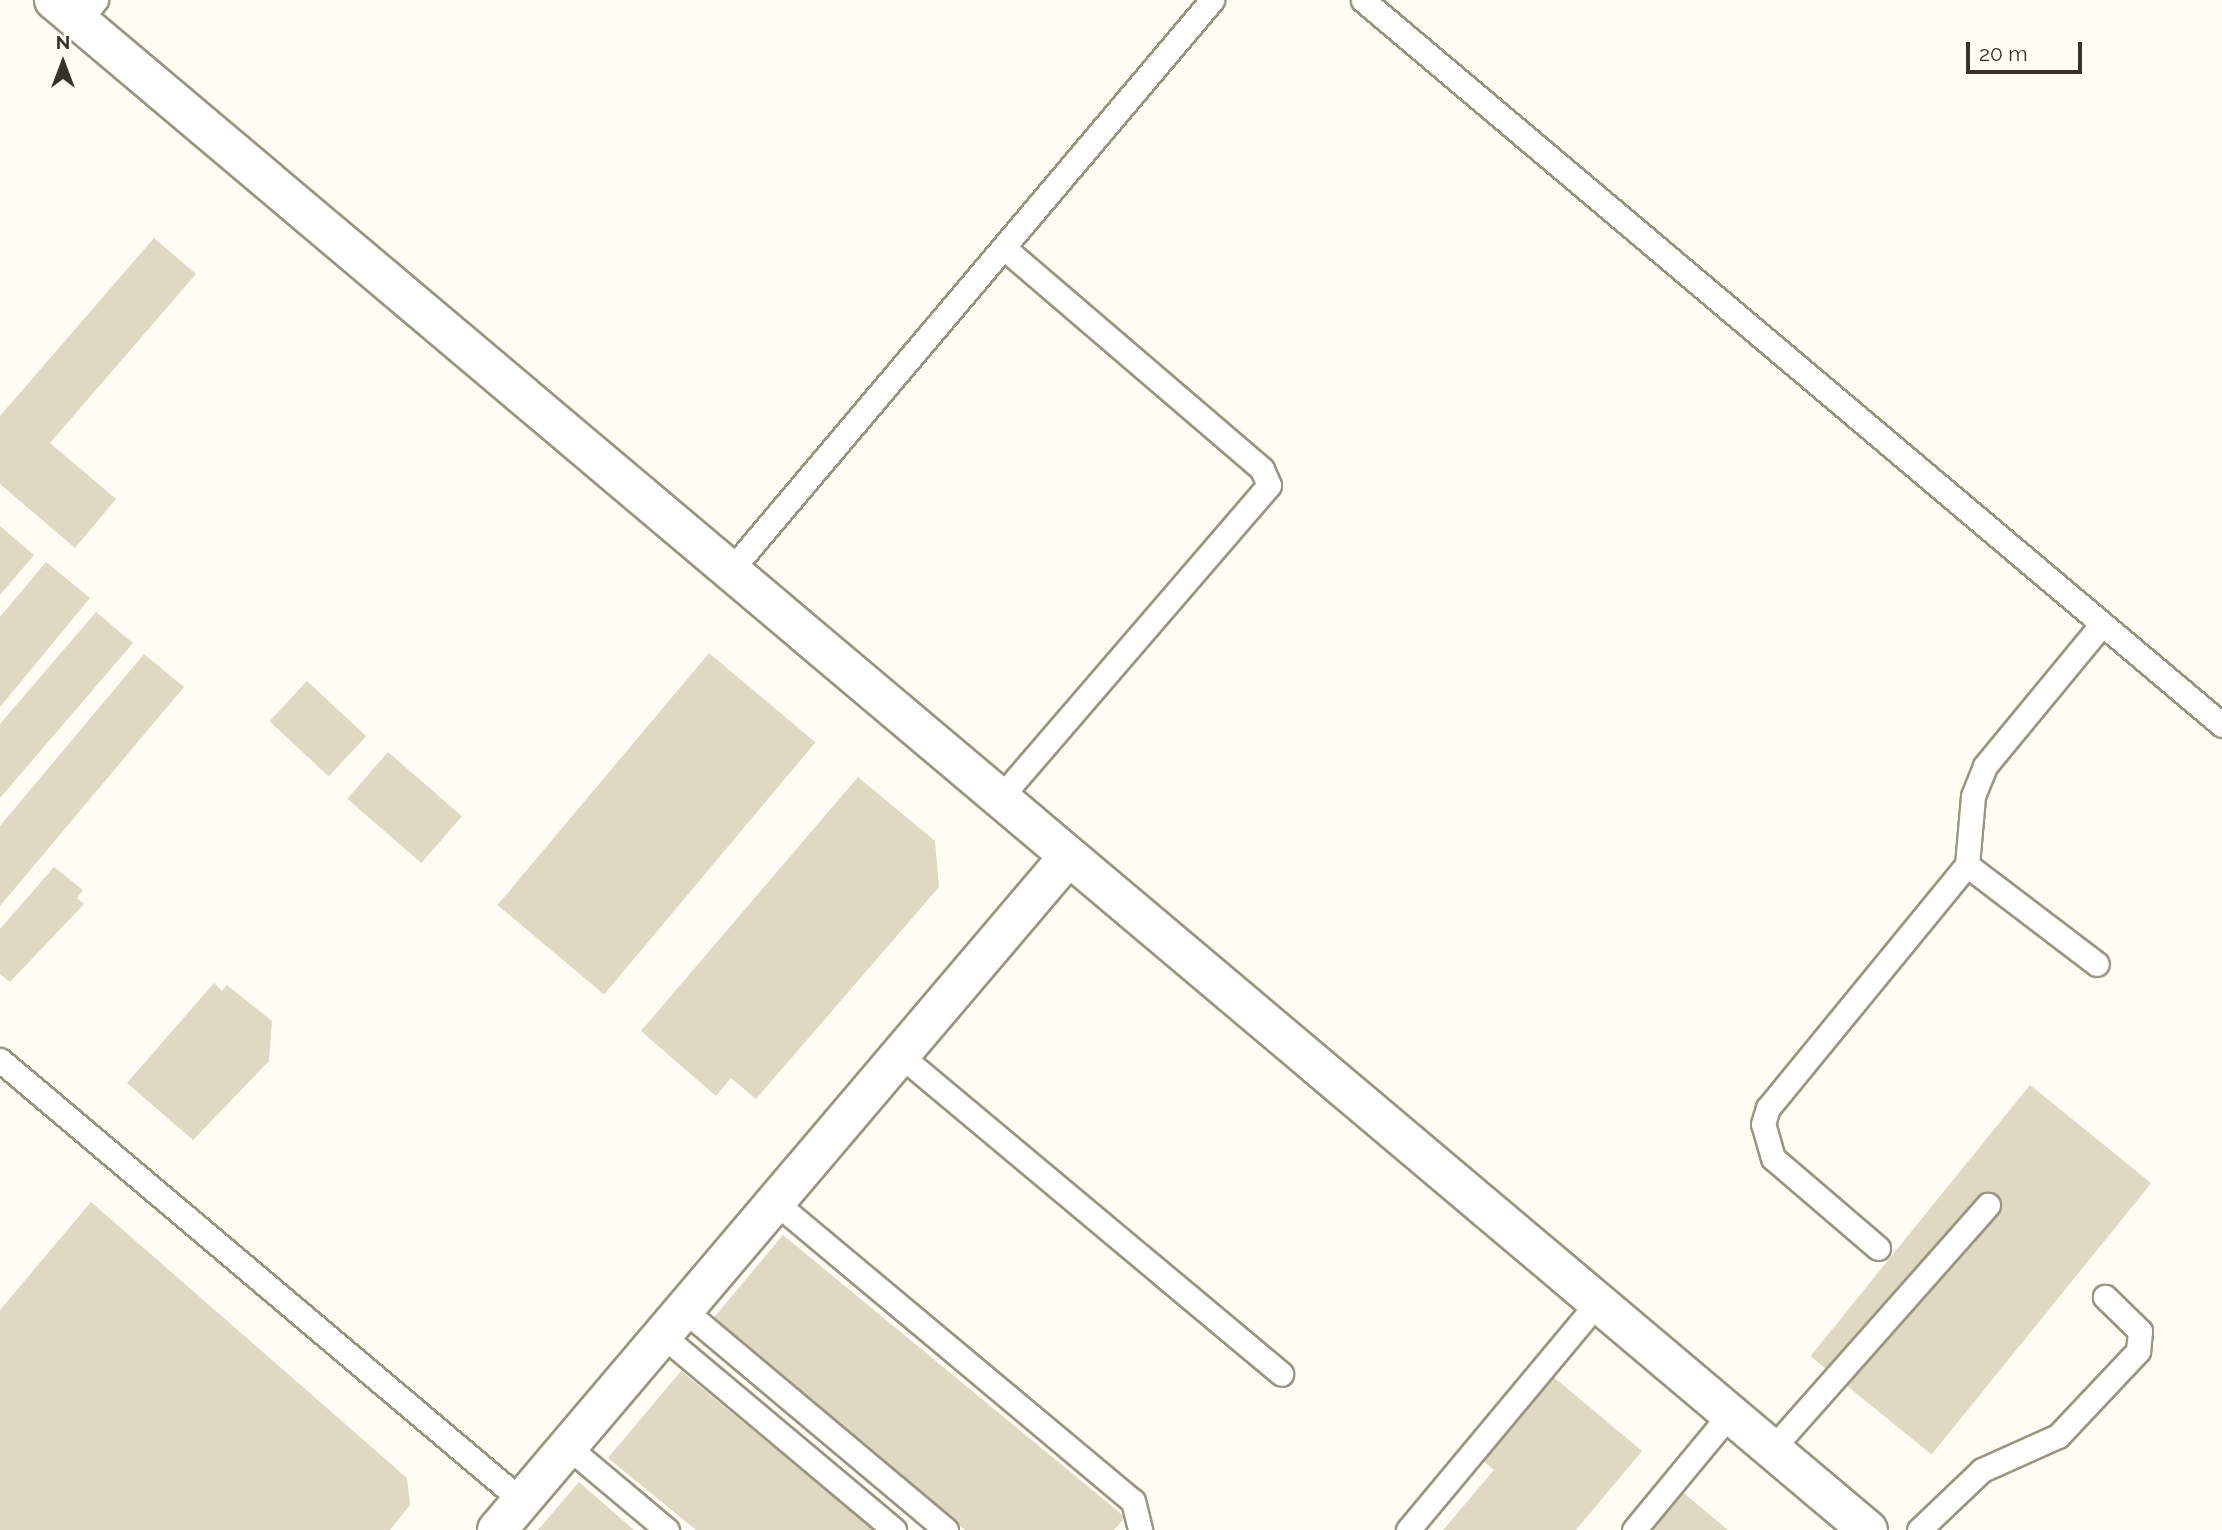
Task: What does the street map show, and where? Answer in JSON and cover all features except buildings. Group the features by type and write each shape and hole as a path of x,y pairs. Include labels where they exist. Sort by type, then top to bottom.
{"street":[{"path":"76,7 1067,858 1868,1530"},
{"path":"497,1530 1067,858"}],"lane":[{"path":"731,570 1212,0"},
{"path":"1363,0 2222,725"},
{"path":"999,799 1269,485 1262,469 1004,247"},
{"path":"1878,1248 1773,1158 1763,1124 1768,1108 1967,865 1973,796 1985,766 2102,624"},
{"path":"1967,865 2097,964"},
{"path":"900,1055 1281,1374"},
{"path":"0,1060 522,1501"},
{"path":"775,1202 1133,1501 1140,1530"},
{"path":"1772,1449 1988,1205"},
{"path":"1919,1530 1982,1470 2058,1436 2138,1351 2140,1331 2105,1297"},
{"path":"1408,1530 1597,1303"},
{"path":"673,1323 894,1530"},
{"path":"673,1323 946,1530"},
{"path":"1634,1530 1730,1414"},
{"path":"568,1447 667,1530"}]}
